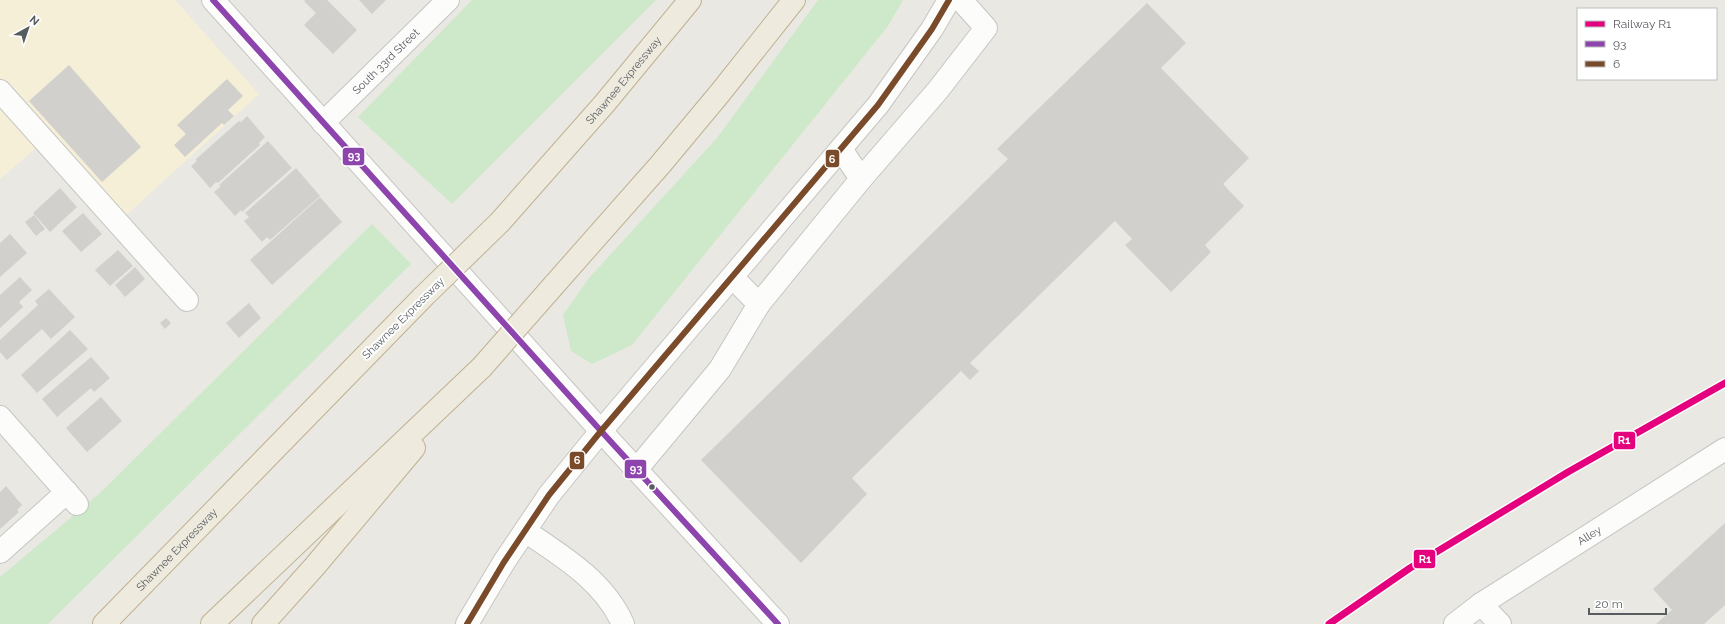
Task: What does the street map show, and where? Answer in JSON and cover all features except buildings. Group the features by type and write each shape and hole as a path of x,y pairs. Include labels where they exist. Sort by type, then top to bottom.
{"highway":[{"name":"Shawnee Expressway","path":"104,624 423,297 500,222 605,103 690,0"},
{"path":"262,624 315,566 482,367 660,165 794,0"},
{"path":"212,624 482,367"},
{"path":"100,624 120,608"}],"street":[{"path":"213,0 636,470 778,624"},
{"name":"South 33rd Street","path":"323,123 448,0"},
{"path":"467,624 504,562 549,495 601,431 878,105 932,29 949,0"},
{"path":"636,470 720,370 759,304 861,180 938,90 986,28 961,0"},
{"path":"0,91 187,300"},
{"path":"841,149 861,180"},
{"path":"732,277 759,304"},
{"path":"0,417 72,498 0,552"},
{"name":"Alley","path":"1456,624 1481,604 1725,449"},
{"path":"525,531 591,579 618,613 623,624"},
{"path":"1481,604 1500,624"}],"shaded area":[{"path":"0,0 175,0 259,94 124,217 49,137 0,179"}],"green space":[{"path":"472,0 656,0 452,204 358,117"},
{"path":"818,0 903,0 888,26 632,345 592,364 571,351 563,315 589,278 717,138"},
{"path":"372,224 411,264 48,624 0,624 0,577 100,493"}],"rail line":[{"name":"R1","path":"1329,624 1410,568 1568,472 1725,383"}],"transit line":[{"name":"93","path":"213,0 601,431 778,624"},
{"name":"6","path":"467,624 504,562 549,495 601,431 878,105 932,29 949,0"}]}
